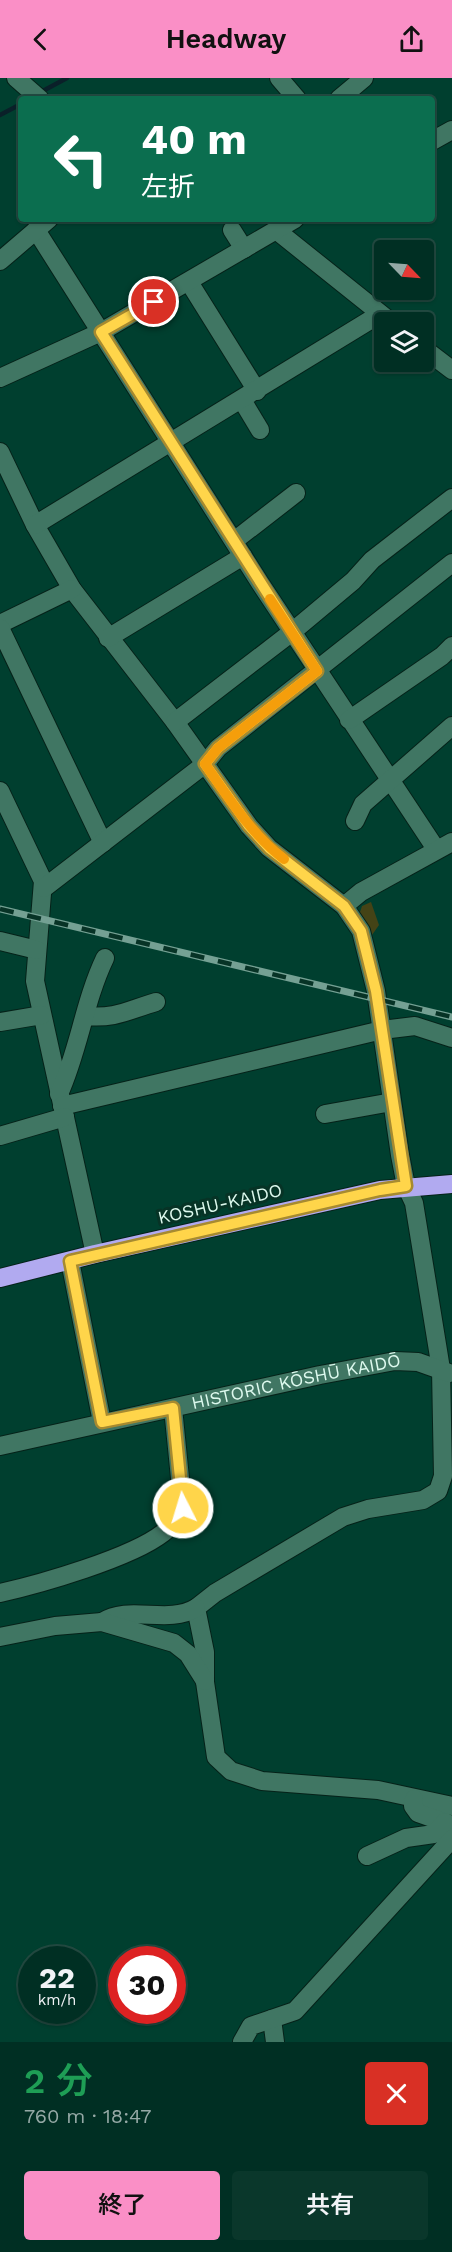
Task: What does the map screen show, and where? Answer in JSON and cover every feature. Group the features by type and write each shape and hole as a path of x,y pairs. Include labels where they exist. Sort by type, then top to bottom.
{"highway":[{"name":"KOSHU-KAIDO","path":"0,1278 95,1254 380,1190 406,1186 452,1184"}],"street":[{"path":"279,78 294,96"},
{"path":"343,96 364,78"},
{"path":"26,80 38,96"},
{"path":"435,139 452,130"},
{"path":"0,378 101,332 290,222"},
{"path":"0,261 42,225 101,332 317,671 390,780 444,845 361,892 344,906"},
{"path":"232,230 244,249"},
{"path":"276,230 378,312"},
{"path":"189,282 249,396 260,430"},
{"path":"35,525 249,396 374,324"},
{"path":"434,356 452,370"},
{"path":"0,452 7,486 35,525 72,589 175,722 249,826 269,848 344,906 361,931 376,991 406,1186 414,1203 446,1372 443,1476 438,1491 423,1500 368,1509 343,1517 215,1593 186,1614 167,1617 120,1615 102,1622 55,1626 0,1637"},
{"path":"108,638 238,549 296,493"},
{"path":"175,722 292,632 353,581 372,560 452,498"},
{"path":"44,888 205,764 218,748 452,563"},
{"path":"72,589 0,626 103,843"},
{"path":"349,720 451,650"},
{"path":"355,820 363,804 452,726"},
{"path":"0,791 44,888 35,981 42,1015 63,1069"},
{"path":"0,941 37,950"},
{"path":"95,1254 62,1106 63,1069 85,1016 92,986 105,958"},
{"path":"85,1016 106,1018 132,1012 139,1007 156,1002"},
{"path":"0,1022 42,1015"},
{"path":"0,1136 62,1106 382,1030 414,1026 452,1038"},
{"path":"325,1114 392,1102"},
{"path":"70,1261 102,1422"},
{"name":"HISTORIC KŌSHŪ KAIDŌ","path":"0,1446 320,1375 395,1361 418,1362 446,1372"},
{"path":"0,1593 31,1586 126,1552 164,1533 183,1508 173,1408"},
{"path":"196,1608 205,1652 206,1682 216,1757 231,1771 262,1781 378,1790 414,1799 450,1823"},
{"path":"102,1622 174,1643 188,1654 206,1682"},
{"path":"367,1856 406,1838 434,1834 450,1823"},
{"path":"242,2042 251,2026 295,2011 450,1823"},
{"path":"272,2019 275,2042"}],"shaded area":[{"path":"371,902 379,925 372,935 359,915 362,906"}],"waterway":[{"path":"39,93 67,78"},
{"path":"0,115 18,106"}],"railway":[{"path":"0,909 452,1017"}],"slow traffic":[{"path":"270,599 317,671 218,748 205,764 249,826 269,848 284,859"}],"route":[{"path":"154,302 101,332 317,671 218,748 205,764 249,826 269,848 344,906 361,931 376,991 406,1186 70,1261 102,1422 173,1408 183,1508"}]}
